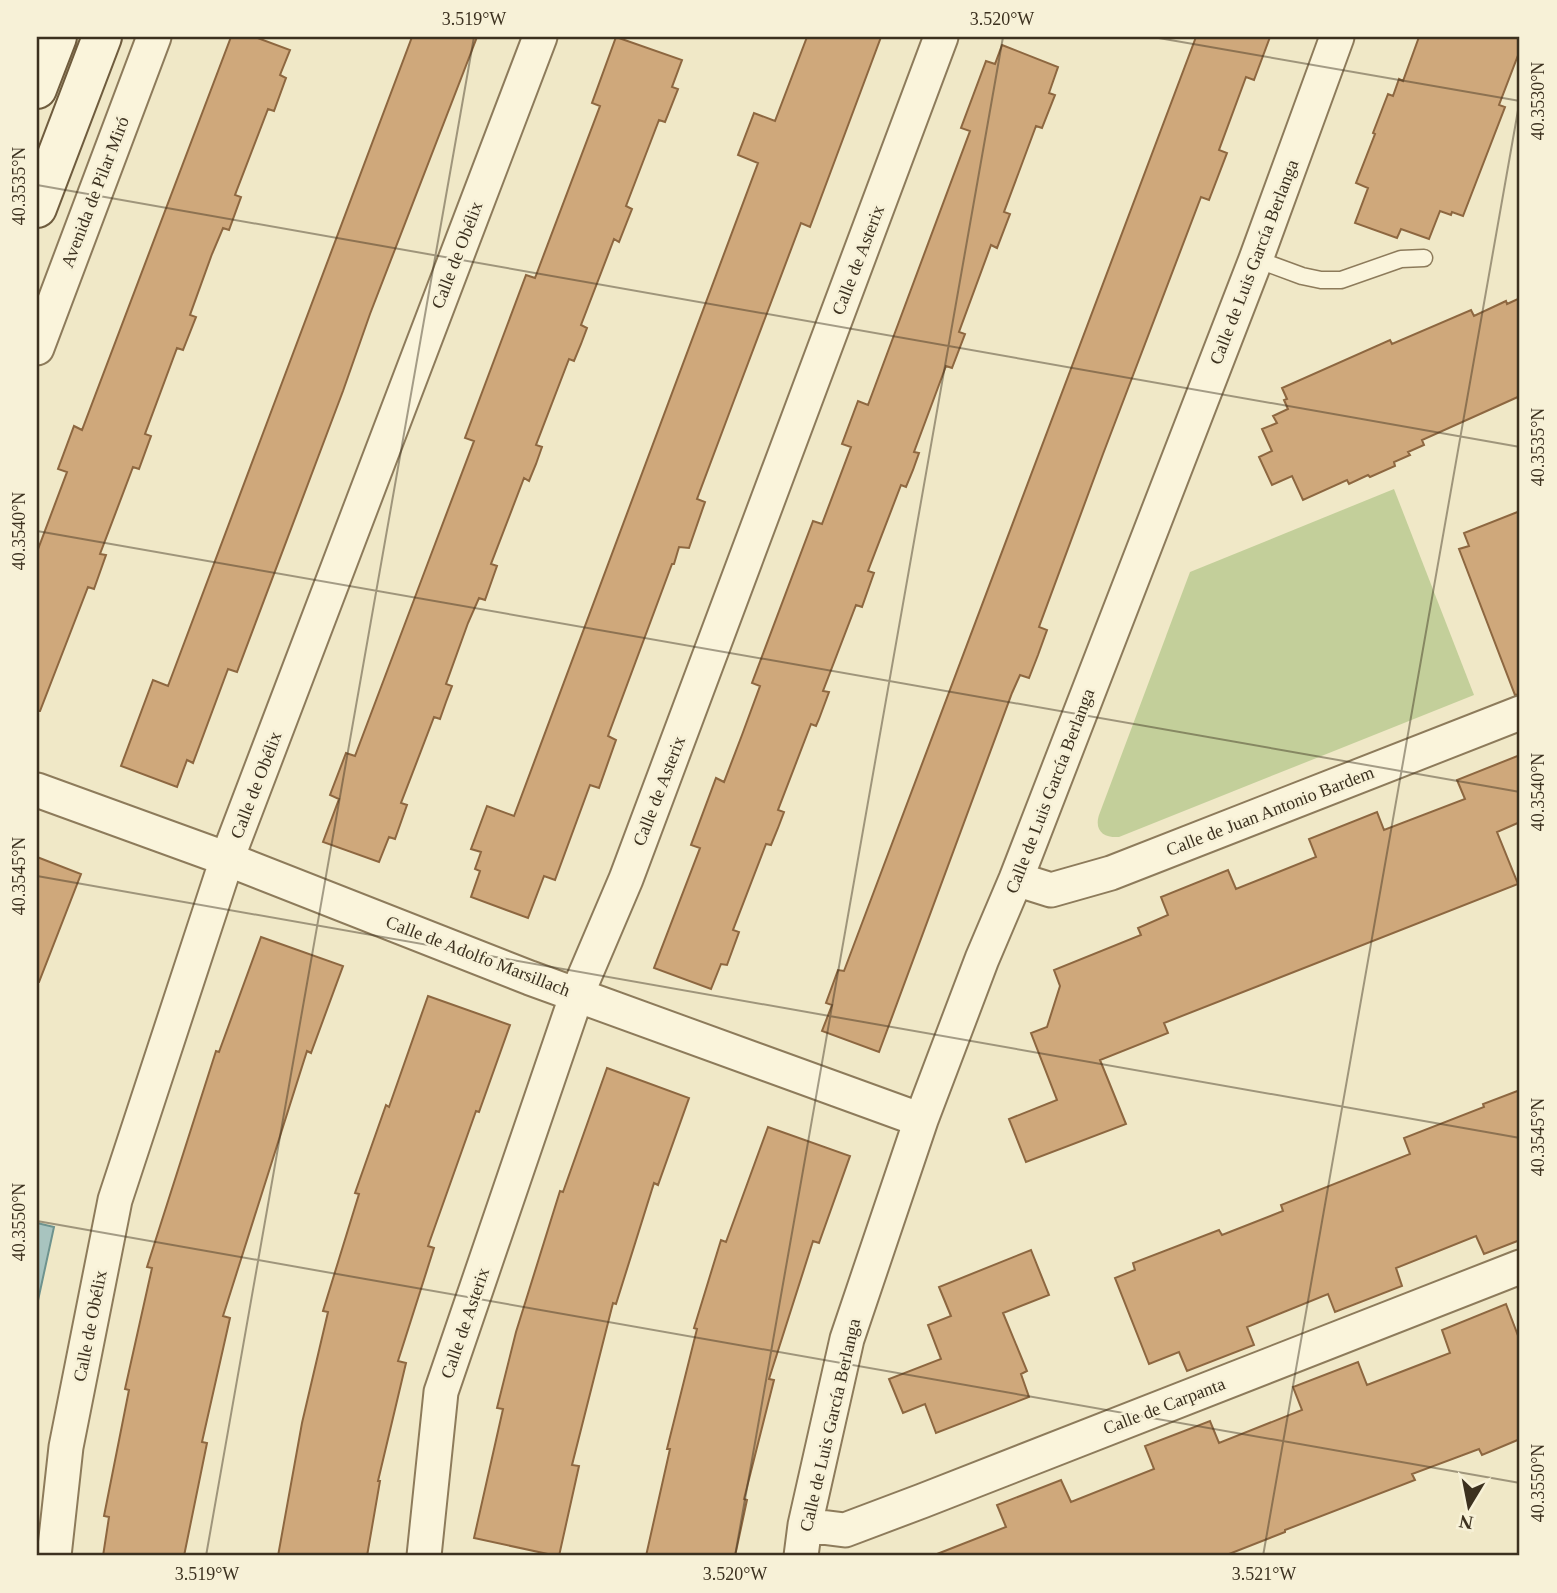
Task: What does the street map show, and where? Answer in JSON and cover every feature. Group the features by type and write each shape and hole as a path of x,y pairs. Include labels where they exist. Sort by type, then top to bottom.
{"street":[{"path":"37,89 57,37"},
{"path":"37,208 102,37"},
{"name":"Avenida de Pilar Miró","path":"37,348 154,37"},
{"name":"Calle de Obélix","path":"54,1556 66,1447 115,1200 227,859 540,37"},
{"name":"Calle de Asterix","path":"424,1556 442,1392 577,994 626,879 941,37"},
{"name":"Calle de Luis García Berlanga","path":"803,1541 846,1339 921,1120 1256,259 1337,37"},
{"name":"Calle de Juan Antonio Bardem","path":"1016,879 1051,890 1111,873 1520,713"},
{"name":"Calle de Adolfo Marsillach","path":"37,790 227,859 518,973 921,1120"},
{"name":"Calle de Carpanta","path":"803,1541 845,1530 922,1501 1520,1267"}],"lane":[{"path":"1256,259 1321,281 1341,280 1401,259 1424,258"}],"green space":[{"path":"1394,489 1474,695 1119,837 1105,835 1099,829 1099,815 1190,572"}],"water":[{"path":"37,1223 54,1227 37,1305"}],"building":[{"path":"231,37 255,37 290,50 280,75 286,78 274,111 268,109 235,195 241,197 229,230 223,228 212,254 190,315 196,317 183,350 177,348 145,434 151,436 139,469 133,467 100,554 106,555 94,589 88,587 40,711 37,711 37,552 67,472 58,469 74,426 82,430"},
{"path":"412,37 477,37 370,314 237,672 228,669 193,763 187,760 177,787 121,766 153,680 168,686"},
{"path":"616,37 682,60 672,87 678,89 665,122 659,120 626,206 632,209 619,242 614,239 581,325 587,328 574,361 569,359 536,445 542,447 536,464 529,481 524,478 491,564 497,566 485,600 479,598 468,623 446,684 452,686 440,719 434,717 401,803 407,805 395,839 389,837 379,862 323,842 339,799 330,795 346,753 355,756 474,441 465,438 526,275 535,278 600,106 592,103"},
{"path":"807,37 881,37 810,227 801,223 733,403 697,499 705,502 689,548 679,547 672,564 608,736 616,740 599,788 590,785 555,880 544,876 528,918 471,897 480,871 475,869 481,852 471,849 487,806 514,816 758,163 738,155 754,113 775,121"},
{"path":"1196,37 1270,37 1254,80 1246,77 1219,150 1227,153 1209,200 1201,197 1039,627 1047,630 1038,655 1029,678 1020,675 1012,693 879,1052 822,1031 832,1005 826,1003 838,970 844,971"},
{"path":"1419,37 1520,37 1520,50 1499,105 1505,107 1463,216 1440,211 1429,239 1401,229 1397,238 1355,223 1368,188 1356,183 1375,134 1373,133 1388,94 1393,96 1399,79 1403,81"},
{"path":"1002,45 1058,67 1049,93 1055,95 1042,128 1036,126 1004,212 1010,214 997,248 991,245 959,332 965,334 952,368 946,366 914,452 919,453 913,470 906,487 901,485 868,571 874,573 862,607 856,605 823,691 829,692 819,719 816,726 811,724 778,810 784,812 771,845 766,844 733,930 739,932 727,965 721,964 711,989 654,968 700,848 691,845 716,778 724,782 742,735 760,686 752,683 813,521 822,524 851,447 842,444 858,401 868,405 970,131 961,128 986,61 995,64"},
{"path":"1520,298 1520,396 1422,440 1424,445 1394,462 1395,466 1370,477 1368,475 1349,484 1347,480 1303,500 1292,476 1272,485 1259,457 1272,451 1262,429 1277,423 1273,416 1288,409 1282,388 1390,340 1392,344 1471,310 1474,316 1506,301 1507,304"},
{"path":"1520,511 1520,694 1515,695 1459,549 1469,546 1464,533"},
{"path":"1520,755 1520,822 1497,832 1518,884 1164,1023 1168,1033 1100,1060 1126,1124 1026,1162 1009,1119 1057,1100 1031,1033 1047,1027 1060,986 1054,970 1141,935 1138,928 1168,915 1161,897 1228,870 1236,889 1316,857 1309,839 1377,812 1384,830 1465,799 1457,780"},
{"path":"37,857 81,874 39,982 37,982"},
{"path":"261,937 343,966 311,1053 307,1051 223,1316 230,1318 202,1442 207,1443 184,1556 103,1556 109,1517 104,1516 129,1390 125,1389 152,1268 147,1267 216,1051 219,1052"},
{"path":"428,996 510,1025 428,1246 434,1248 398,1361 406,1363 378,1481 367,1556 278,1556 302,1423 328,1312 323,1311 359,1194 355,1193"},
{"path":"607,1068 689,1098 658,1185 654,1183 616,1304 613,1303 572,1465 579,1466 557,1556 474,1538 503,1409 497,1408 516,1332 560,1191 563,1192"},
{"path":"1520,1090 1520,1240 1484,1254 1476,1236 1396,1268 1402,1286 1335,1312 1328,1294 1247,1327 1254,1345 1187,1371 1179,1352 1149,1364 1115,1278 1135,1270 1133,1263 1219,1230 1222,1235 1283,1211 1281,1205 1410,1154 1404,1138"},
{"path":"768,1127 850,1156 819,1243 813,1241 769,1379 774,1380 744,1499 747,1500 735,1556 646,1556 670,1449 667,1449 697,1329 694,1328 721,1240 726,1242"},
{"path":"1031,1250 1049,1295 1003,1313 1027,1371 1021,1374 1029,1397 936,1433 925,1404 903,1413 889,1379 941,1359 928,1325 951,1316 939,1287"},
{"path":"1506,1304 1520,1341 1520,1439 1482,1455 1479,1449 1412,1474 1415,1480 1224,1556 937,1556 1006,1527 997,1505 1061,1480 1071,1502 1154,1469 1145,1446 1210,1421 1219,1443 1302,1410 1293,1387 1358,1362 1367,1385 1450,1353 1442,1330"}]}
